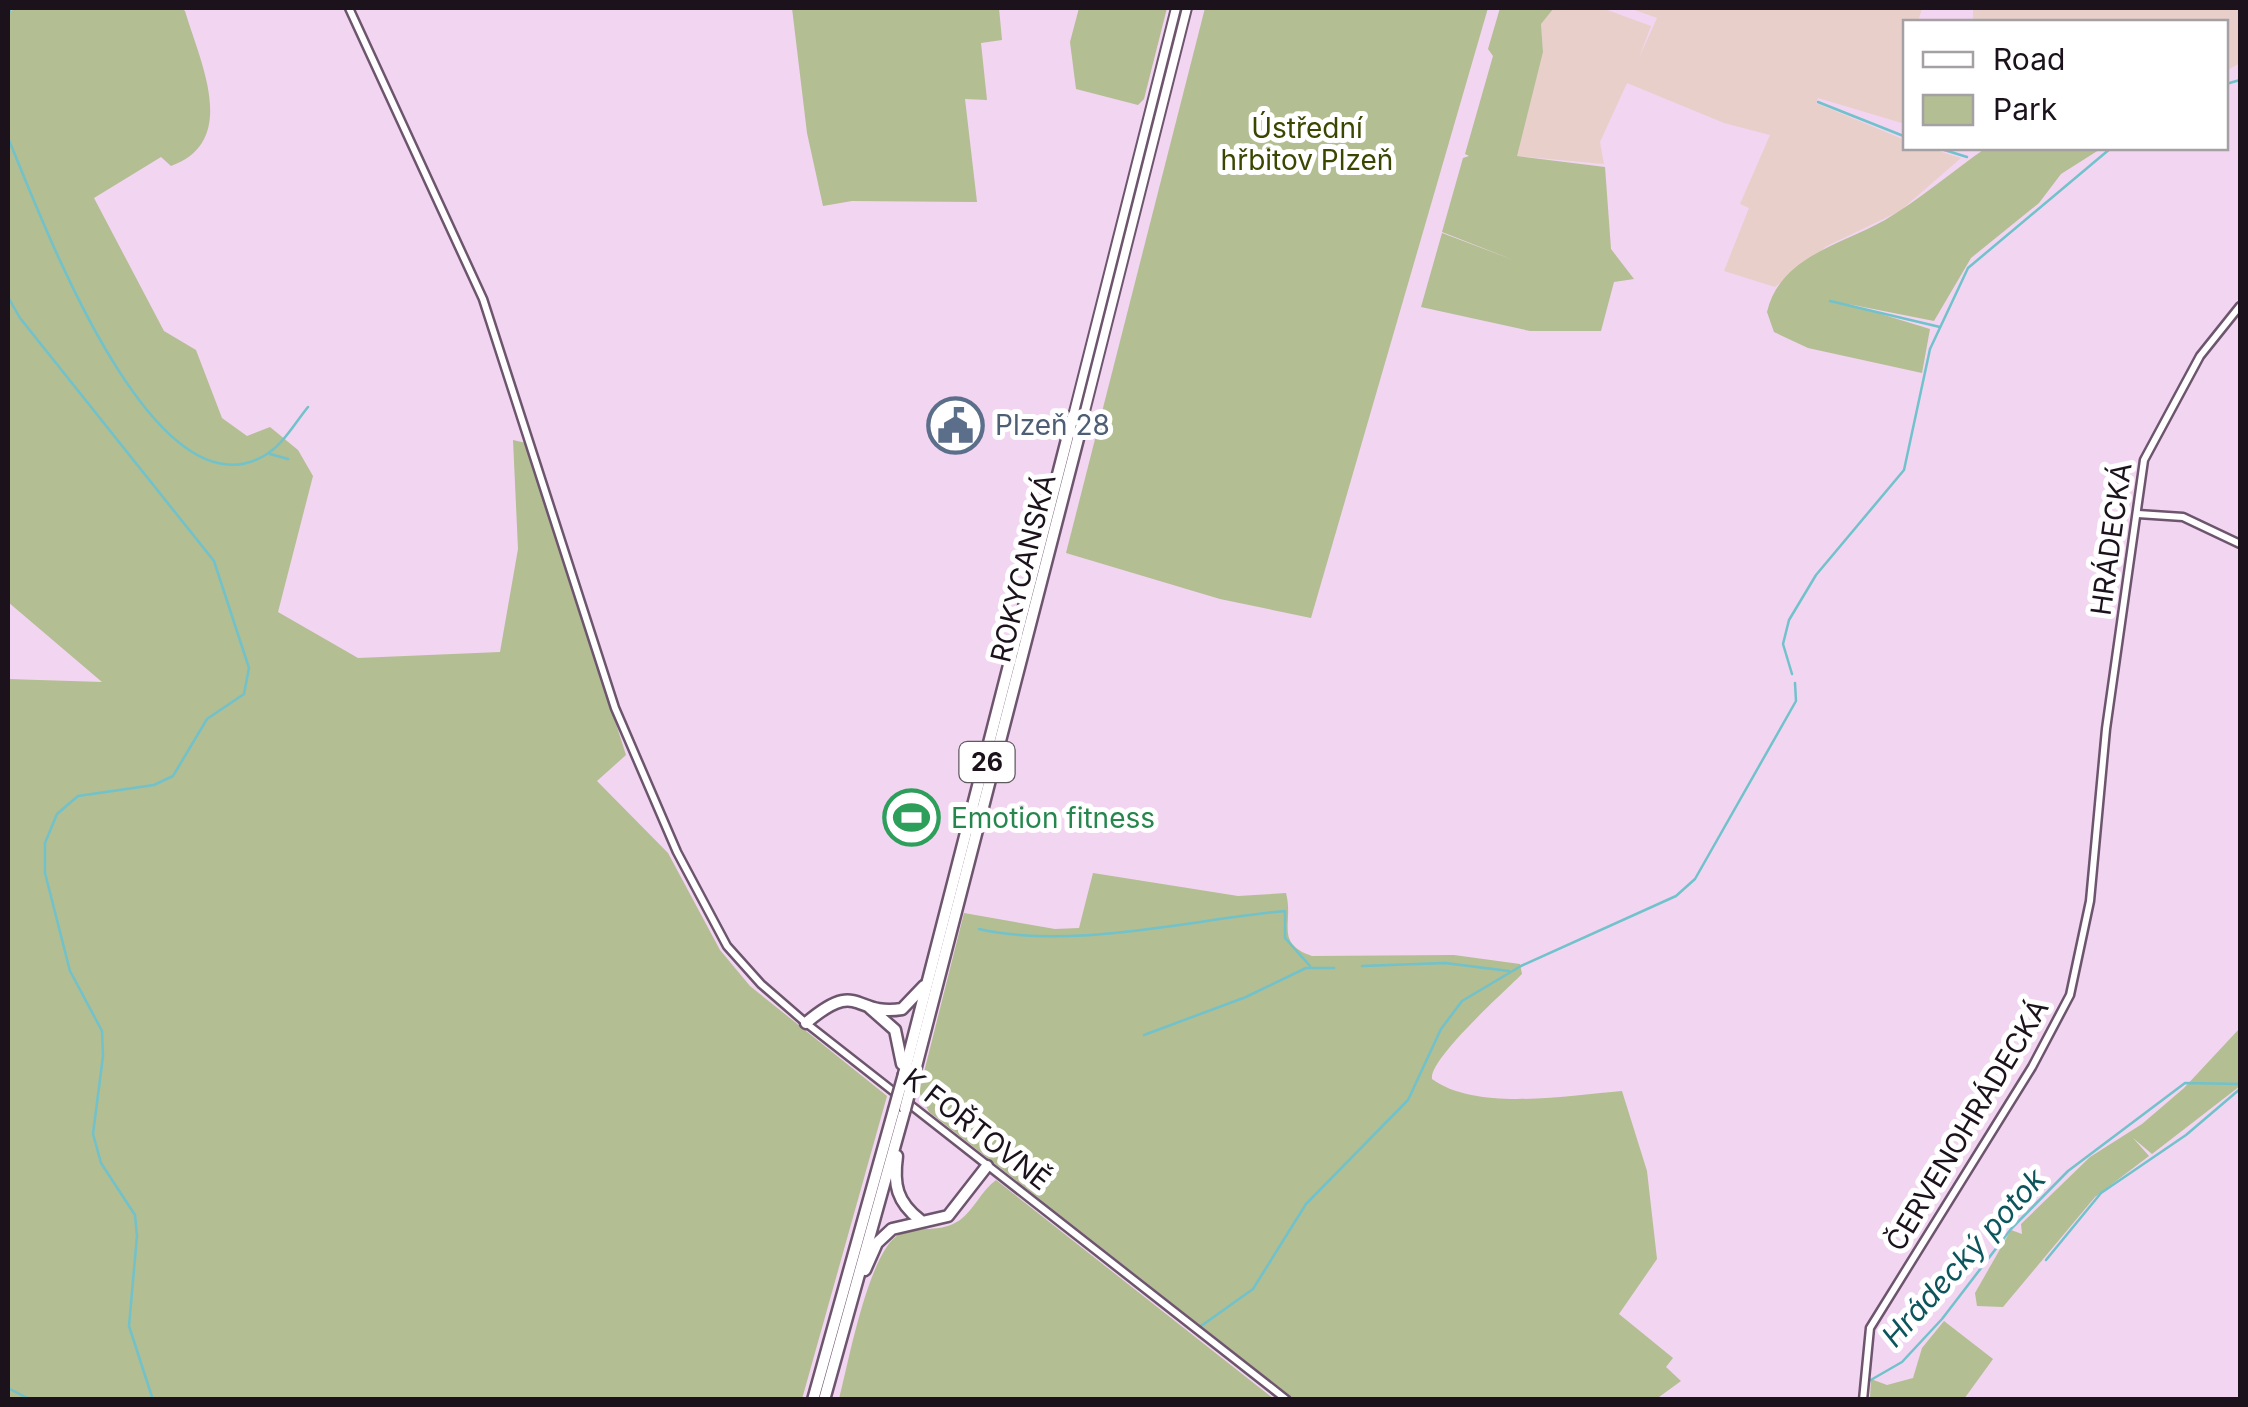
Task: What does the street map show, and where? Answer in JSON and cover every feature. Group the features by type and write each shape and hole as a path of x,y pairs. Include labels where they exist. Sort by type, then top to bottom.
{"highway":[{"name":"ROKYCANSKÁ","path":"959,908 1074,416"},
{"name":"ROKYCANSKÁ","path":"959,908 1081,427"},
{"name":"26","path":"906,1087 903,1074 934,969 959,908"},
{"name":"26","path":"824,1400 906,1087 959,908"},
{"path":"806,1023 830,1003 852,999 888,1010 902,1009 915,1000 934,969"},
{"path":"852,999 866,1004 895,1030 902,1049 903,1074"},
{"name":"26","path":"813,1400 900,1110"},
{"path":"900,1110 895,1190 902,1205 920,1220"},
{"path":"850,1303 877,1243 892,1230 920,1220 938,1220 954,1212 987,1166"}],"main road":[{"name":"ROKYCANSKÁ","path":"1074,416 1176,8"},
{"name":"ROKYCANSKÁ","path":"1081,427 1187,8"}],"street":[{"name":"K FOŘTOVNĚ","path":"349,8 483,299 616,708 680,858 727,946 761,984 806,1023 1286,1400"},
{"name":"HRÁDECKÁ","path":"2104,746 2144,460 2157,429 2206,346 2240,306"},
{"path":"2138,514 2183,517 2240,544"},
{"name":"ČERVENOHRÁDECKÁ","path":"1863,1400 1870,1328 2039,1055 2070,995 2090,900 2104,746"}],"shaded area":[{"path":"1554,8 1602,8 1651,26 1639,58 1657,18 1629,8 1922,8 1919,20 1903,20 1903,123 1818,98 1816,103 1903,139 1903,150 1935,150 1961,158 1900,211 1827,246 1775,287 1724,271 1749,208 1740,204 1770,135 1724,123 1627,83 1600,142 1604,164 1516,156 1543,52 1541,24"},
{"path":"1973,8 2240,8 2240,63 2228,70 2228,20 1973,20"}],"green space":[{"path":"14,8 185,11 210,98 210,119 204,138 192,154 171,166 161,157 94,198 164,331 196,350 222,418 247,436 270,427 298,450 313,476 278,612 358,658 500,652 518,549 513,440 526,443 626,755 597,781 668,853 720,950 750,986 887,1096 802,1399 8,1399 8,679 102,682 8,602 8,15"},
{"path":"792,8 999,8 1002,40 981,43 987,100 965,99 977,202 852,201 823,206 807,133"},
{"path":"1079,8 1167,8 1144,99 1138,105 1076,89 1070,42"},
{"name":"Ústřední hřbitov Plzeň","path":"1205,8 1488,8 1311,618 1220,599 1066,553"},
{"path":"1500,8 1554,8 1541,24 1543,52 1517,156 1605,167 1611,249 1634,279 1614,282 1601,331 1530,331 1421,307 1442,233 1516,261 1442,232 1463,158 1469,156 1465,154 1493,56 1488,49"},
{"path":"1983,150 2099,150 2061,174 2039,203 1971,258 1934,321 1848,304 1930,329 1922,373 1808,348 1774,332 1767,312 1785,277 1815,254 1898,212"},
{"path":"1093,873 1238,896 1286,893 1289,938 1300,951 1312,956 1454,955 1520,964 1522,974 1454,1042 1434,1069 1432,1079 1451,1089 1498,1098 1622,1091 1647,1171 1657,1259 1619,1314 1673,1358 1666,1367 1681,1381 1655,1400 1294,1399 929,1112 919,1092 964,913 1055,929 1079,928"},
{"path":"2240,1028 2240,1086 2152,1154 2133,1138 2149,1156 2095,1197 2003,1307 1977,1306 1975,1293 2011,1230 2022,1234 2021,1224 2090,1157 2142,1124 2184,1088"},
{"path":"996,1180 1274,1399 839,1399 869,1284 889,1244 907,1231 945,1227 960,1220"},
{"path":"1944,1321 1993,1359 1964,1399 1870,1399 1871,1379 1887,1385 1913,1378 1922,1348"}],"waterway":[{"path":"8,15 11,8"},
{"path":"2228,83 2240,80"},
{"path":"1818,102 1903,136"},
{"path":"8,138 72,286 104,347 140,401 179,443 220,463 262,457 282,441 308,407"},
{"path":"1944,150 1967,157"},
{"path":"1792,674 1783,644 1789,620 1816,575 1904,470 1930,349 1968,268 2109,150"},
{"path":"8,297 20,318 214,561 249,668 244,694 207,719 173,776 154,785 78,796 57,814 45,843 45,873 70,971 102,1031 103,1056 93,1134 101,1163 135,1215 137,1236 129,1326 153,1400"},
{"path":"1830,301 1940,327"},
{"path":"270,454 288,459"},
{"path":"1201,1326 1253,1289 1306,1204 1408,1100 1441,1029 1462,1001 1521,966 1676,896 1695,879 1796,701 1795,683"},
{"path":"979,929 1015,935 1091,935 1285,911 1285,938 1310,966"},
{"path":"1362,966 1445,963 1509,971"},
{"path":"1144,1035 1246,997 1306,968 1334,968"},
{"name":"Hrádecký potok","path":"1869,1381 1902,1362 1942,1319 2011,1229 2068,1171 2185,1083 2240,1084"},
{"path":"2046,1260 2101,1193 2186,1135 2240,1089"},
{"path":"8,1388 31,1400"}],"place":[{"name":"Plzeň 28","path":"956,425"},
{"name":"Emotion fitness","path":"912,818"}]}
